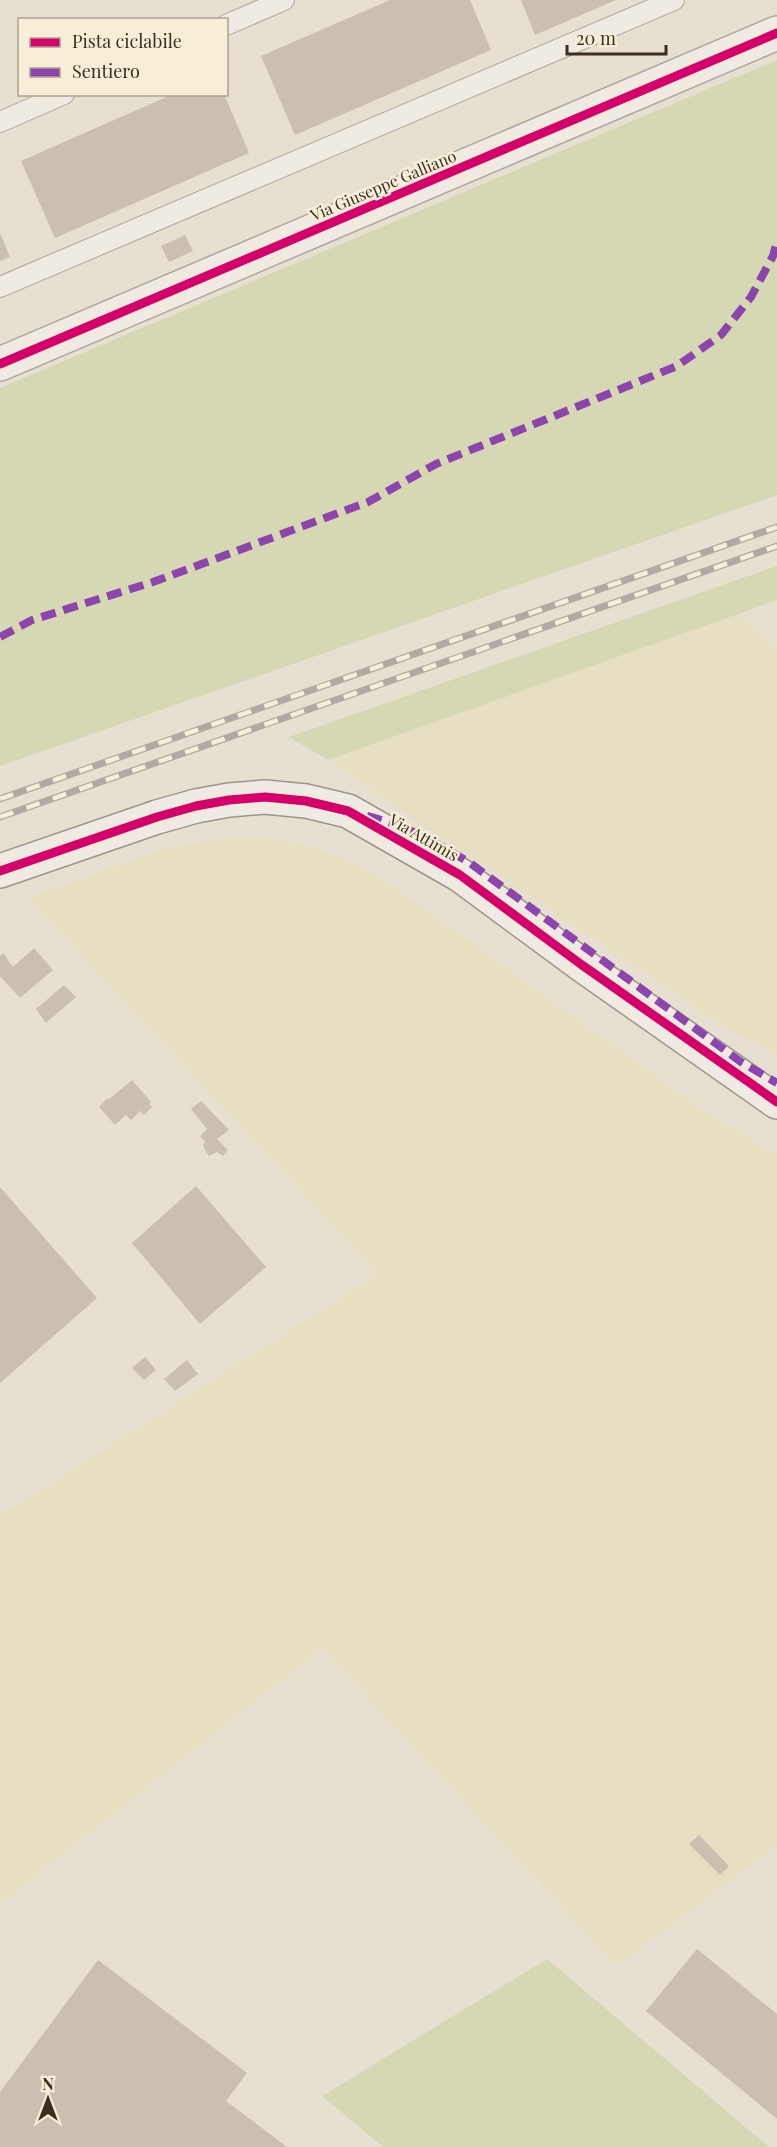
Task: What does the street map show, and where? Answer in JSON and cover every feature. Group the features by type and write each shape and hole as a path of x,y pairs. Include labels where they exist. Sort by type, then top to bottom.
{"street":[{"name":"Via Giuseppe Galliano","path":"0,364 777,33"},
{"name":"Via Attimis","path":"0,871 167,814 229,800 265,797 306,801 348,811 460,875 777,1102"}],"lane":[{"path":"228,24 284,0"},
{"path":"0,287 674,0"},
{"path":"0,122 59,96"}],"shaded area":[{"path":"739,613 777,649 777,1056 727,1029 328,760"},
{"path":"261,838 302,844 341,857 386,881 677,1091 726,1125 777,1154 777,1846 617,1967 322,1649 0,1904 0,1516 378,1274 28,898 155,852 214,839"}],"green space":[{"path":"777,60 777,495 0,766 0,388"},
{"path":"777,566 777,600 328,760 289,737"},
{"path":"547,1959 769,2147 383,2147 322,2096"}],"building":[{"path":"390,0 470,0 491,50 295,135 261,56"},
{"path":"521,0 616,0 535,35"},
{"path":"168,96 225,96 249,153 55,238 21,161"},
{"path":"0,233 10,257 0,261"},
{"path":"185,235 193,251 169,262 161,246"},
{"path":"34,948 53,970 20,998 0,976 0,956 3,953 13,967"},
{"path":"64,985 76,997 46,1023 36,1009"},
{"path":"132,1080 151,1102 149,1104 152,1107 144,1115 140,1111 131,1120 126,1115 115,1125 100,1106"},
{"path":"201,1101 229,1130 217,1139 228,1150 223,1156 217,1152 209,1156 203,1145 205,1142 200,1136 207,1129 191,1109"},
{"path":"196,1186 266,1267 200,1324 132,1243"},
{"path":"0,1187 97,1298 0,1383"},
{"path":"145,1357 156,1370 144,1380 132,1368"},
{"path":"187,1360 198,1374 175,1391 164,1379"},
{"path":"699,1835 729,1866 720,1875 689,1844"},
{"path":"697,1949 777,2014 777,2119 646,2011"},
{"path":"98,1960 247,2073 226,2101 287,2147 0,2147 0,2092"}],"railway":[{"path":"0,799 777,527"},
{"path":"0,817 777,546"}],"marked path":[{"path":"0,637 32,620 153,582 368,502 436,464 677,366 721,335 751,297 773,256 777,241"},
{"path":"367,816 420,835 470,863 741,1062 777,1083"}],"cycle path":[{"path":"0,364 777,33"},
{"path":"0,871 157,817 229,800 265,797 306,801 348,811 460,875 582,965 777,1102"}]}
